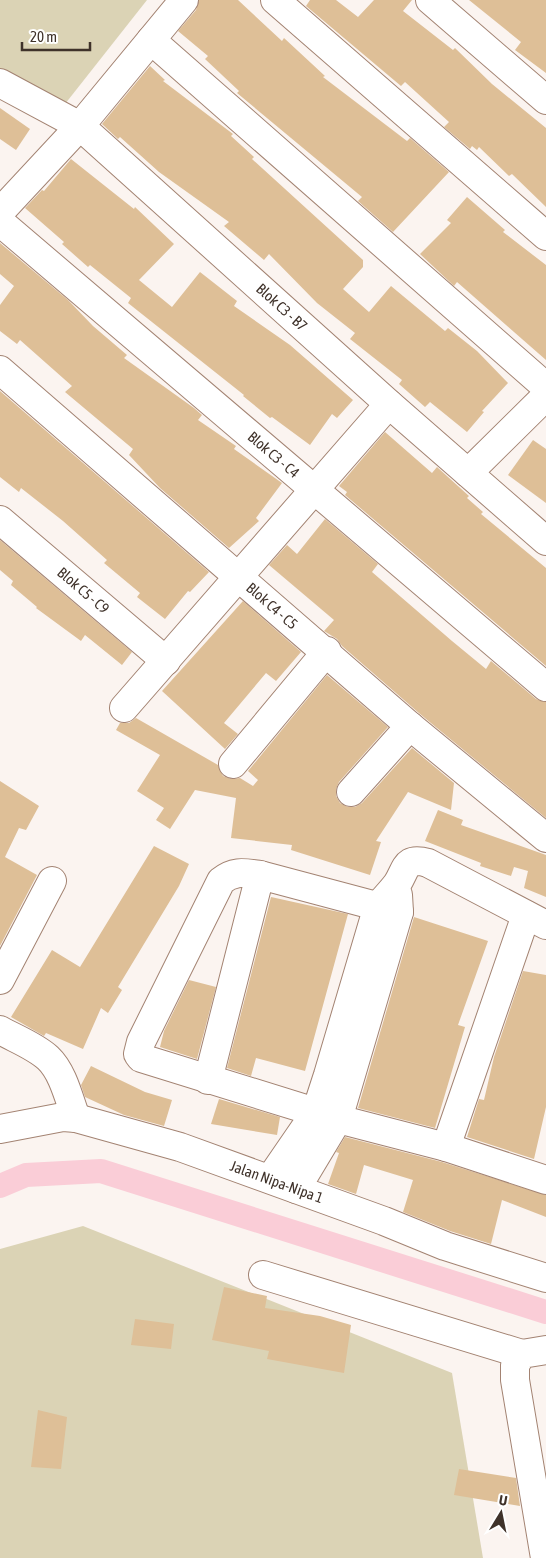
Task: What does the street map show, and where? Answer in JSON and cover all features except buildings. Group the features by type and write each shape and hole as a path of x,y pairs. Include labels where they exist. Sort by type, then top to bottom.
{"street":[{"path":"0,212 80,126 184,0"},
{"path":"275,0 546,236"},
{"path":"430,0 546,100"},
{"path":"151,40 546,387"},
{"name":"Blok C3 - B7","path":"0,83 80,126 389,404 546,541"},
{"name":"Blok C3 - C4","path":"0,222 546,687"},
{"name":"Blok C4 - C5","path":"0,370 327,651 410,726 546,838"},
{"path":"477,481 546,396"},
{"path":"124,708 389,404"},
{"name":"Blok C5 - C9","path":"0,520 166,660"},
{"path":"233,764 327,651"},
{"path":"351,792 410,726"},
{"path":"296,1189 327,1116 328,1075 397,884 407,864 421,861 536,920 446,1146"},
{"path":"389,909 260,875 241,872 228,875 222,881 139,1048 138,1054 148,1062 327,1116 446,1146 546,1180"},
{"path":"208,1080 260,875"},
{"path":"0,980 52,881"},
{"path":"0,1030 39,1051 49,1059 64,1086 76,1118"},
{"path":"270,1179 327,1116"},
{"name":"Jalan Nipa-Nipa 1","path":"0,1130 63,1117 76,1118 180,1147 270,1179 445,1246 546,1278"},
{"path":"263,1274 534,1352"},
{"path":"534,1352 515,1365 515,1380 545,1558"}],"shaded area":[{"path":"0,0 147,0 65,104 0,70"},
{"path":"83,1226 452,1373 483,1558 0,1558 0,1249"}],"waterway":[{"path":"0,1186 26,1175 101,1171 546,1312"}]}
